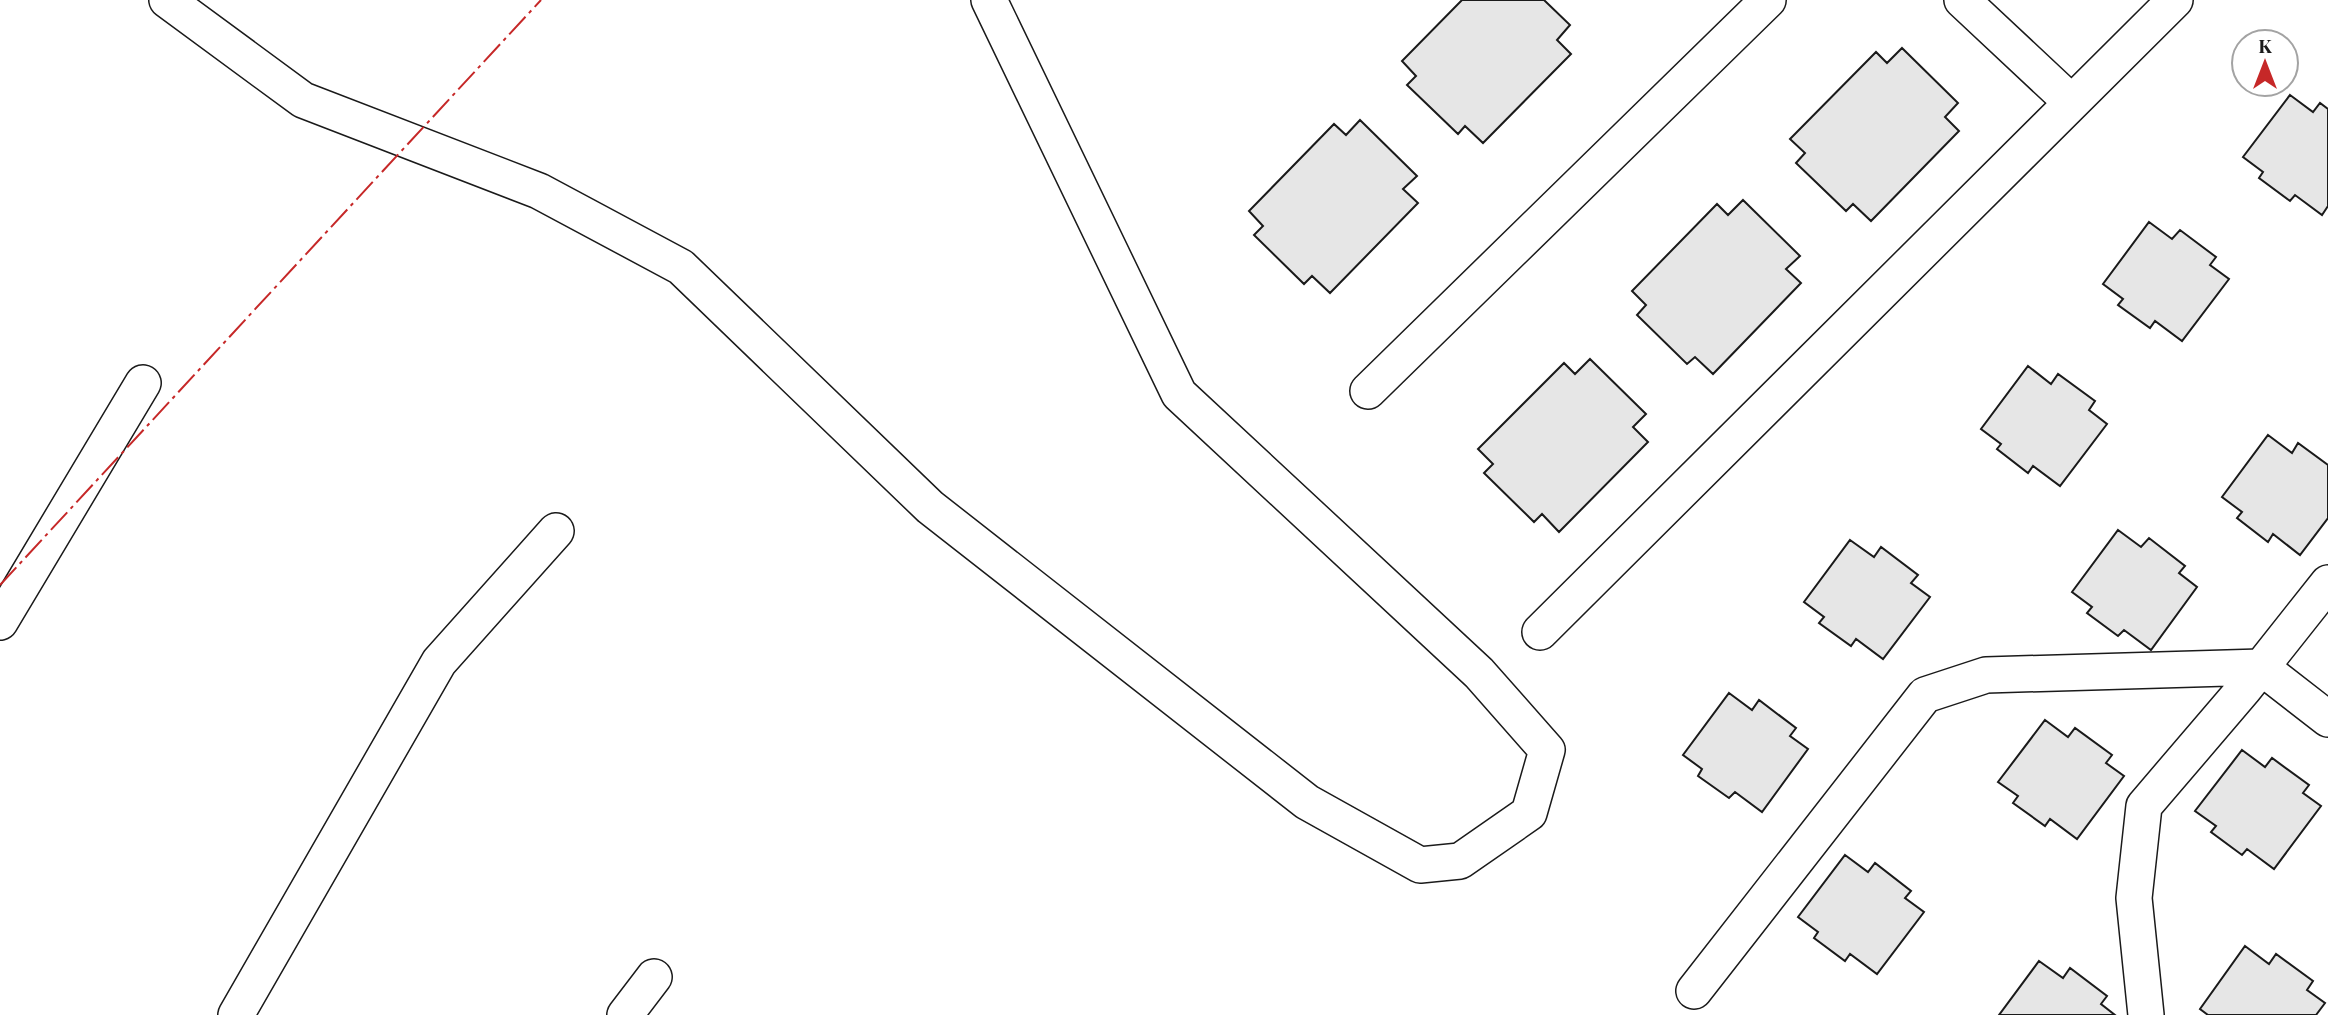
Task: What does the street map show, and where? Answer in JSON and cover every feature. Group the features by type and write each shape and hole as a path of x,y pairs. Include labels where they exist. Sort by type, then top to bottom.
{"street":[{"path":"167,0 303,100 539,191 681,267 930,507 1307,802 1420,865 1460,861 1529,813 1547,750 1479,673 1179,394 989,0"},
{"path":"1368,391 1768,0"},
{"path":"1962,0 2071,103"},
{"path":"1540,632 2175,0"},
{"path":"0,622 143,383"},
{"path":"236,1015 439,662 556,531"},
{"path":"2146,1015 2134,898 2144,806 2328,583"},
{"path":"1694,991 1925,695 1986,675 2261,667 2328,719"},
{"path":"625,1015 654,977"}],"building":[{"path":"1462,0 1544,0 1570,25 1557,40 1571,54 1483,143 1465,126 1458,134 1407,85 1416,76 1402,61"},
{"path":"1902,48 1958,103 1945,117 1959,131 1871,221 1853,204 1846,211 1796,163 1805,153 1790,139 1876,52 1887,63"},
{"path":"2288,98 2294,98 2313,112 2320,103 2328,109 2328,206 2322,215 2295,195 2290,201 2259,178 2263,172 2243,157"},
{"path":"1360,120 1417,176 1403,189 1418,203 1330,293 1312,276 1304,284 1254,235 1263,226 1249,211 1334,124 1346,135"},
{"path":"1743,200 1800,256 1786,269 1801,283 1713,374 1695,357 1687,364 1637,315 1646,305 1632,291 1717,204 1728,215"},
{"path":"2149,222 2172,239 2180,230 2216,257 2210,265 2229,279 2182,341 2155,321 2150,328 2118,305 2123,299 2103,284"},
{"path":"1590,359 1646,414 1633,427 1648,442 1559,532 1542,514 1534,522 1484,473 1493,464 1478,449 1564,363 1575,374"},
{"path":"2028,366 2051,384 2058,374 2095,401 2089,410 2107,424 2060,486 2033,466 2028,473 1997,449 2001,444 1981,429"},
{"path":"2268,435 2292,453 2298,443 2328,465 2328,518 2300,555 2273,534 2268,542 2237,518 2242,512 2222,497"},
{"path":"2118,530 2141,547 2149,538 2185,566 2179,573 2197,587 2151,650 2124,630 2118,636 2087,613 2092,607 2072,592"},
{"path":"1850,540 1874,557 1881,547 1918,575 1911,583 1930,597 1883,659 1856,639 1851,646 1819,623 1824,617 1804,602"},
{"path":"1729,693 1752,710 1759,700 1796,728 1790,736 1808,749 1762,812 1735,792 1729,798 1698,776 1702,769 1683,755"},
{"path":"2045,720 2068,737 2075,728 2112,755 2106,763 2124,776 2077,839 2050,819 2045,826 2013,803 2018,796 1998,782"},
{"path":"2242,750 2265,767 2272,758 2309,785 2303,793 2321,806 2274,869 2247,849 2242,855 2211,832 2216,826 2195,811"},
{"path":"1845,855 1868,872 1875,863 1911,891 1905,898 1924,912 1877,974 1850,954 1845,961 1814,938 1818,932 1798,917"},
{"path":"2245,946 2269,964 2276,954 2313,981 2307,990 2325,1003 2316,1015 2208,1015 2200,1009"},
{"path":"2039,961 2063,978 2070,968 2107,996 2101,1004 2115,1015 1999,1015"}],"power":[{"path":"0,585 541,0"}]}
